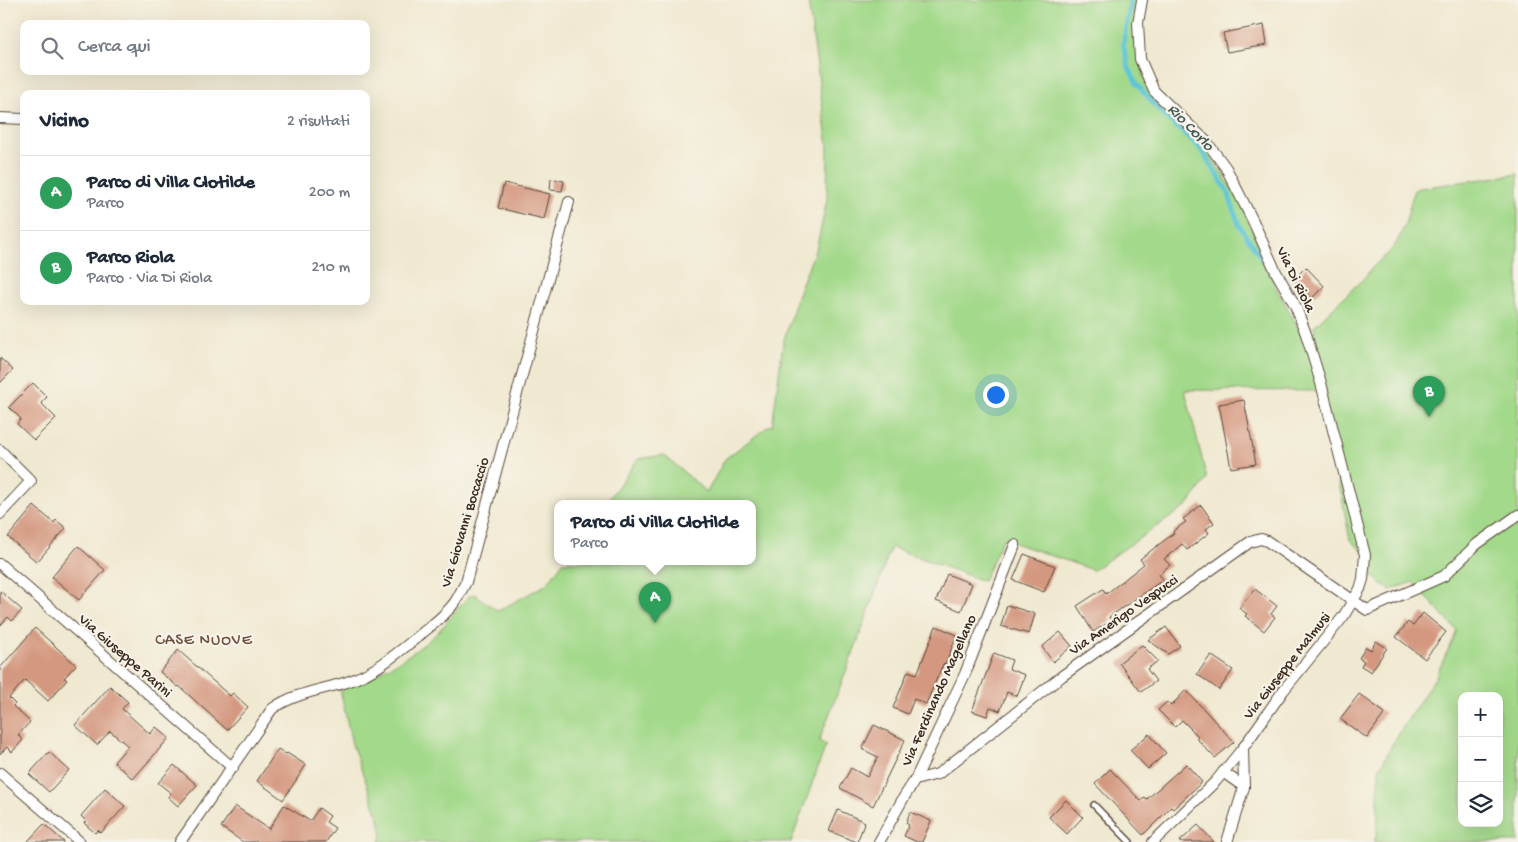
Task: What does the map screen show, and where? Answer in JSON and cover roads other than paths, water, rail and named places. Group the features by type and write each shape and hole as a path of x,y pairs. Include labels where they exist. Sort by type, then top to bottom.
{"street":[{"name":"Via Di Riola","path":"1142,0 1138,23 1140,60 1154,91 1206,141 1226,168 1276,272 1295,305 1306,334 1321,383 1365,555 1363,579 1353,600"},
{"path":"0,118 20,119"},
{"name":"Via Giovanni Boccaccio","path":"180,842 272,709 283,702 304,694 348,682 362,676 392,657 444,614 456,601 466,582 569,202"},
{"path":"0,450 31,481 0,514"},
{"name":"Via Amerigo Vespucci","path":"915,780 938,774 1062,676 1250,542 1261,539 1267,540 1367,610 1444,576 1477,544 1518,514"},
{"name":"Via Ferdinando Magellano","path":"880,842 915,780 965,674 1015,545"},
{"name":"Via Giuseppe Parini","path":"0,564 232,768"},
{"name":"Via Giuseppe Malmusi","path":"1153,842 1223,772 1243,748 1283,691 1343,617 1353,600"},
{"path":"1227,842 1244,786 1243,748"},
{"path":"1223,772 1244,786"},
{"path":"0,773 80,842"}],"lane":[{"path":"1094,805 1130,842"}],"waterway":[{"name":"Rio Corlo","path":"1131,0 1123,44 1128,66 1137,84 1162,114 1197,145 1206,157 1228,192 1239,225 1266,265"}],"place":[{"name":"Parco Riola","path":"1429,417"},
{"name":"Parco di Villa Clotilde","path":"655,623"}],"district":[{"name":"CASE NUOVE","path":"204,638"}]}
